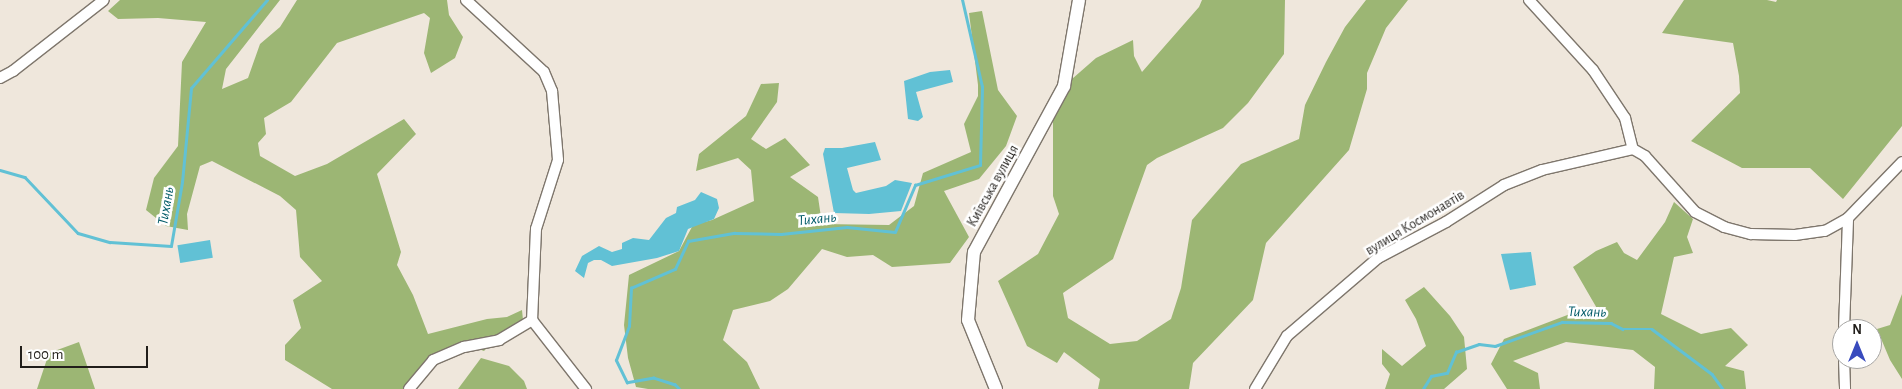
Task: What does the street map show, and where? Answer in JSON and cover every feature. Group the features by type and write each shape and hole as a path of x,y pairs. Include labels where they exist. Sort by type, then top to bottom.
{"main road":[{"name":"Київська вулиця","path":"996,389 968,320 974,252 1064,86 1079,0"}],"street":[{"path":"0,78 13,71 104,0"},
{"path":"466,0 544,72 552,91 558,160 536,229 532,320 586,389"},
{"path":"1529,0 1593,70 1625,118 1633,149 1645,156 1695,212 1724,227 1750,234 1794,235 1825,231 1848,218 1902,162"},
{"name":"вулиця Космонавтів","path":"1255,389 1287,336 1378,258 1446,222 1504,185 1542,170 1633,149"},
{"path":"1844,319 1848,218"},
{"path":"409,389 433,360 464,347 499,340 532,320"},
{"path":"1844,369 1845,389"}],"green space":[{"path":"120,0 280,0 226,69 222,89 248,78 260,44 280,27 297,0 447,0 449,15 463,37 455,58 431,73 424,53 430,18 424,13 337,43 291,102 264,118 266,134 258,143 260,156 295,176 327,164 404,119 416,134 377,174 401,252 397,265 413,295 428,334 487,319 507,317 522,310 523,320 501,333 484,351 462,343 411,378 403,389 332,389 285,360 285,345 301,328 293,300 322,281 300,257 296,210 280,196 212,161 200,166 187,214 188,230 166,226 146,210 154,178 178,146 182,62 206,22 158,18 118,19 108,11"},
{"path":"1202,0 1285,0 1284,54 1248,103 1223,128 1157,158 1147,165 1113,259 1063,293 1068,318 1110,344 1137,341 1171,319 1181,288 1192,220 1241,164 1299,139 1305,105 1345,27 1366,0 1408,0 1386,28 1367,73 1367,89 1349,150 1266,243 1253,300 1193,363 1189,389 1098,389 1100,379 1064,352 1057,363 1027,346 998,281 1038,254 1059,214 1053,196 1053,107 1064,86 1096,58 1133,40 1134,56 1142,72 1199,7"},
{"path":"1684,0 1767,0 1776,2 1777,0 1902,0 1902,126 1843,199 1810,168 1742,168 1691,141 1740,93 1733,43 1662,33"},
{"path":"982,11 998,90 1017,116 1006,146 979,179 944,191 969,237 950,263 892,267 873,255 847,257 822,249 788,289 770,301 733,310 723,340 747,362 760,389 648,389 636,387 628,358 624,325 629,275 679,251 693,225 712,220 754,201 751,170 738,158 696,171 699,154 746,116 761,84 779,83 777,102 751,139 766,149 785,138 810,165 790,177 818,197 822,224 889,225 914,206 923,173 971,152 964,124 978,96 978,85 969,13"},
{"path":"1674,202 1693,219 1687,237 1693,253 1674,257 1661,314 1701,334 1731,328 1748,345 1725,366 1744,371 1746,389 1654,389 1655,367 1633,350 1566,342 1513,361 1538,373 1540,389 1507,389 1491,364 1504,339 1570,314 1602,317 1573,267 1596,251 1617,242 1624,253 1637,260 1665,222"},
{"path":"1424,287 1450,316 1464,337 1467,369 1444,389 1385,389 1390,374 1382,364 1382,349 1402,366 1426,346 1416,319 1405,300"},
{"path":"1902,294 1902,379 1890,360 1882,341 1882,327 1890,325"},
{"path":"79,342 95,389 37,389 49,353"},
{"path":"481,358 509,366 524,381 527,389 458,389"}],"water":[{"path":"950,70 953,82 916,92 923,117 918,121 908,119 904,81 930,72"},
{"path":"875,142 881,160 847,168 853,190 856,193 886,186 895,180 912,183 901,211 869,214 834,213 823,154 825,148 842,148"},
{"path":"701,192 717,199 719,208 714,219 688,229 679,251 657,258 612,266 601,260 594,260 588,263 584,278 575,271 582,256 599,246 612,252 622,249 622,243 633,238 649,240 666,218 676,213 677,207 695,200"},
{"path":"210,240 213,258 180,263 177,245"},
{"path":"1531,252 1536,285 1510,290 1501,254"}],"waterway":[{"name":"Тихань","path":"0,170 25,177 78,233 110,242 171,246 182,182 191,88 267,0"},
{"name":"Тихань","path":"679,389 675,385 654,378 627,383 616,360 629,326 631,288 675,269 688,241 734,233 781,234 847,227 895,232 915,185 980,165 982,87 962,0"},
{"name":"Тихань","path":"1423,389 1431,376 1447,373 1456,352 1479,344 1495,346 1562,322 1611,323 1623,329 1652,329 1712,374 1723,389"}]}
